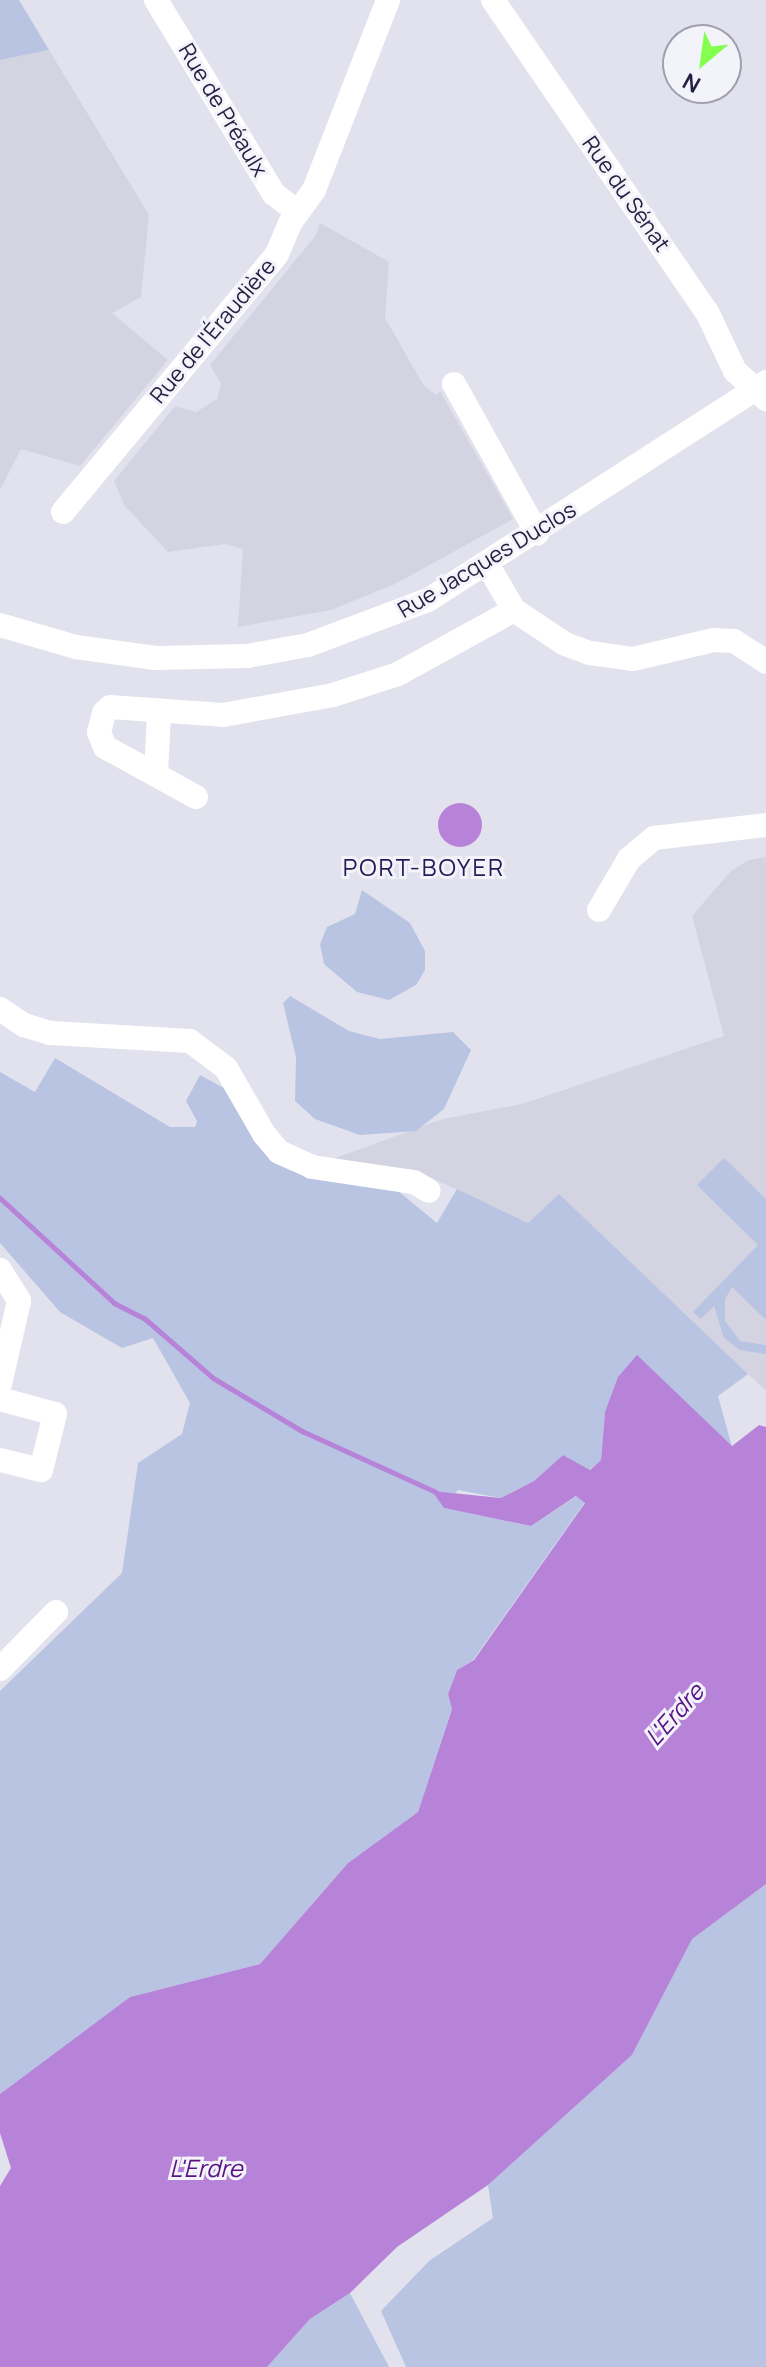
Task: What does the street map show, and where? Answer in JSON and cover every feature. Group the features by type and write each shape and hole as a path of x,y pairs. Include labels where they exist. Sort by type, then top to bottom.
{"street":[{"name":"Rue de Préaulx","path":"156,0 274,194 298,212"},
{"name":"Rue de l'Éraudière","path":"63,512 265,269 314,190 388,0"},
{"name":"Rue du Sénat","path":"493,0 707,312 735,371 763,389"},
{"path":"454,384 537,533"},
{"name":"Rue Jacques Duclos","path":"0,625 76,647 128,656 247,656 308,645 390,618 487,564 763,389"},
{"path":"487,564 514,610 556,639 590,653 633,659 724,641 749,649 766,662"},
{"path":"196,797 105,747 99,732 110,707 159,714 223,715 333,695 398,674 514,610"},
{"path":"156,774 159,714"},
{"path":"599,910 629,859 654,838 766,825"},
{"path":"0,1009 39,1031 171,1037 201,1046 226,1068 279,1152 312,1167 414,1182 429,1191"},
{"path":"0,1270 19,1301 0,1384"},
{"path":"0,1399 55,1414 41,1470 0,1460"},
{"path":"0,1669 56,1612"}],"shaded area":[{"path":"0,0 19,0 49,50 0,60"},
{"path":"49,50 149,215 141,297 112,313 168,360 80,466 21,449 0,490 0,60"},
{"path":"320,223 389,262 385,318 424,386 436,395 440,391 513,519 395,584 331,610 238,627 243,549 225,544 168,552 124,505 114,481 175,406 196,412 217,399 221,384 210,365 316,235"},
{"path":"766,857 765,1390 559,1195 528,1223 415,1170 330,1160 443,1119 522,1104 724,1036 692,916 730,872 748,860"},
{"path":"362,890 410,923 425,951 425,970 416,985 389,1000 357,992 324,964 320,944 327,927 355,914"},
{"path":"290,996 349,1031 380,1039 453,1032 471,1050 444,1109 416,1131 360,1135 315,1119 295,1101 296,1057 283,1003"},
{"path":"55,1058 170,1127 195,1127 197,1121 186,1101 200,1075 231,1092 259,1140 398,1191 437,1223 457,1189 528,1223 559,1194 748,1374 718,1396 732,1447 605,1412 601,1460 589,1470 563,1455 534,1481 501,1498 458,1490 444,1508 531,1526 577,1496 585,1502 473,1660 457,1670 448,1694 452,1708 418,1812 348,1863 260,1964 130,1997 0,2094 0,1691 122,1573 138,1463 182,1434 190,1403 153,1338 122,1348 60,1312 0,1243 0,1072 35,1092"},
{"path":"724,1158 766,1199 766,1320 732,1287 725,1299 725,1321 740,1341 766,1345 766,1354 740,1350 724,1338 714,1306 701,1319 693,1312 758,1245 697,1185"},
{"path":"766,1884 766,2367 406,2367 381,2311 429,2261 493,2218 488,2185 632,2055 692,1938"},
{"path":"350,2293 389,2367 267,2367 310,2319"}],"water":[{"path":"460,803 476,809 482,825 476,841 460,847 444,841 438,825 444,809"},
{"name":"L'Erdre","path":"637,1355 732,1446 759,1425 766,1427 766,1884 692,1939 632,2055 488,2185 397,2247 350,2293 310,2319 267,2367 0,2367 0,2186 11,2168 0,2133 0,2094 130,1997 260,1964 348,1863 418,1812 452,1709 448,1694 457,1670 474,1660 585,1503 576,1496 531,1526 444,1508 432,1491 501,1498 534,1481 563,1455 590,1470 601,1460 605,1412 618,1377"}],"waterway":[{"path":"0,1198 114,1303 144,1318 213,1378 302,1431 436,1492"}],"district":[{"name":"PORT-BOYER","path":"424,867"}]}
